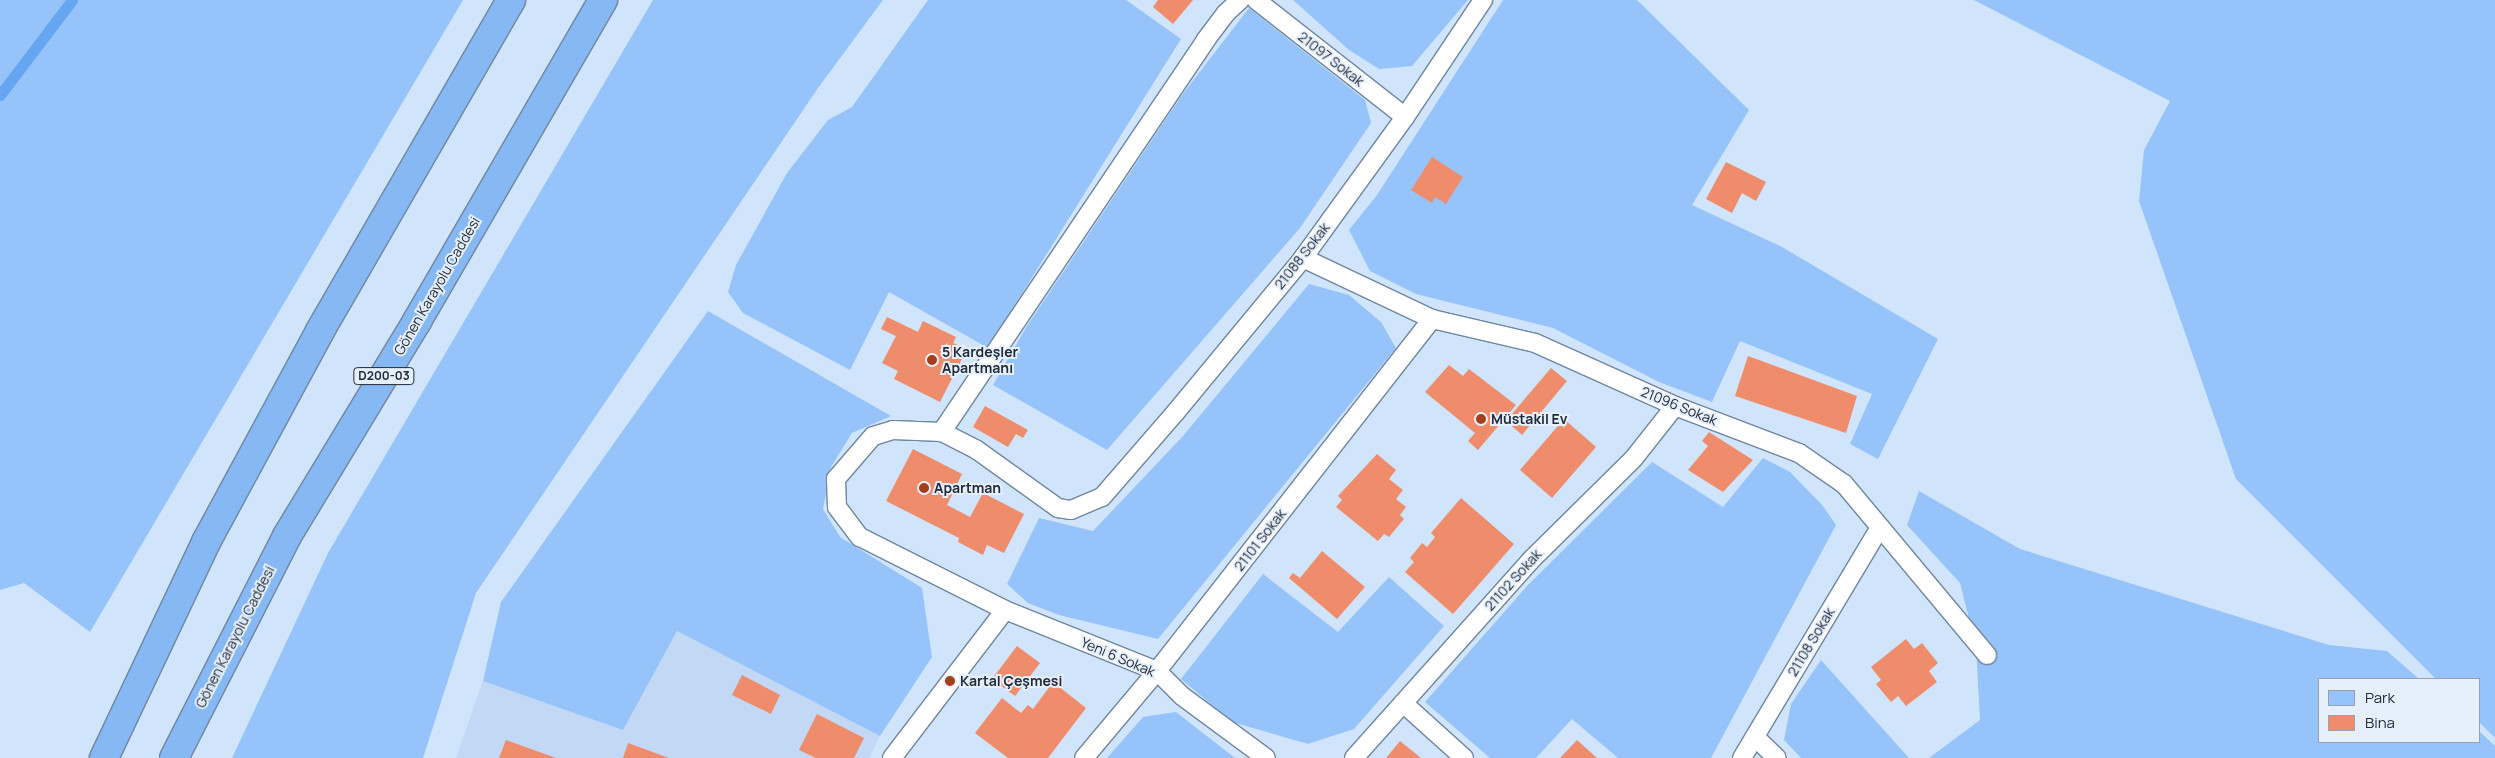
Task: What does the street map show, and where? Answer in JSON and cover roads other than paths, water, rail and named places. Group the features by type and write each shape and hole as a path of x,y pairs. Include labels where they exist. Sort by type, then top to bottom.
{"highway":[{"path":"104,758 206,542 320,331 511,0"},
{"name":"Gönen Karayolu Caddesi","path":"174,758 287,536 417,321 603,0"}],"lane":[{"path":"942,432 1206,40 1226,13 1240,0"},
{"name":"21097 Sokak","path":"1256,0 1405,117"},
{"name":"21088 Sokak","path":"942,432 977,450 1058,508 1071,510 1102,497 1176,413 1303,258 1405,117 1483,0"},
{"name":"21096 Sokak","path":"1303,258 1432,319 1535,343 1675,406 1799,452 1844,484 1987,655"},
{"name":"21101 Sokak","path":"1084,758 1157,671 1432,319"},
{"name":"21102 Sokak","path":"1354,758 1530,561 1634,458 1675,406"},
{"name":"Yeni 6 Sokak","path":"942,432 893,430 872,436 836,479 837,507 860,537 1005,610 1157,671 1182,696 1266,758"},
{"name":"21108 Sokak","path":"1742,758 1880,527"},
{"path":"892,758 1005,610"},
{"path":"1403,703 1464,758"},
{"path":"1755,737 1777,758"}],"waterway":[{"path":"0,95 72,0"}],"place":[{"name":"5 Kardeşler Apartmanı","path":"932,360"},
{"name":"Müstakil Ev","path":"1481,419"},
{"name":"Apartman","path":"924,488"},
{"name":"Kartal Çeşmesi","path":"950,681"}]}
